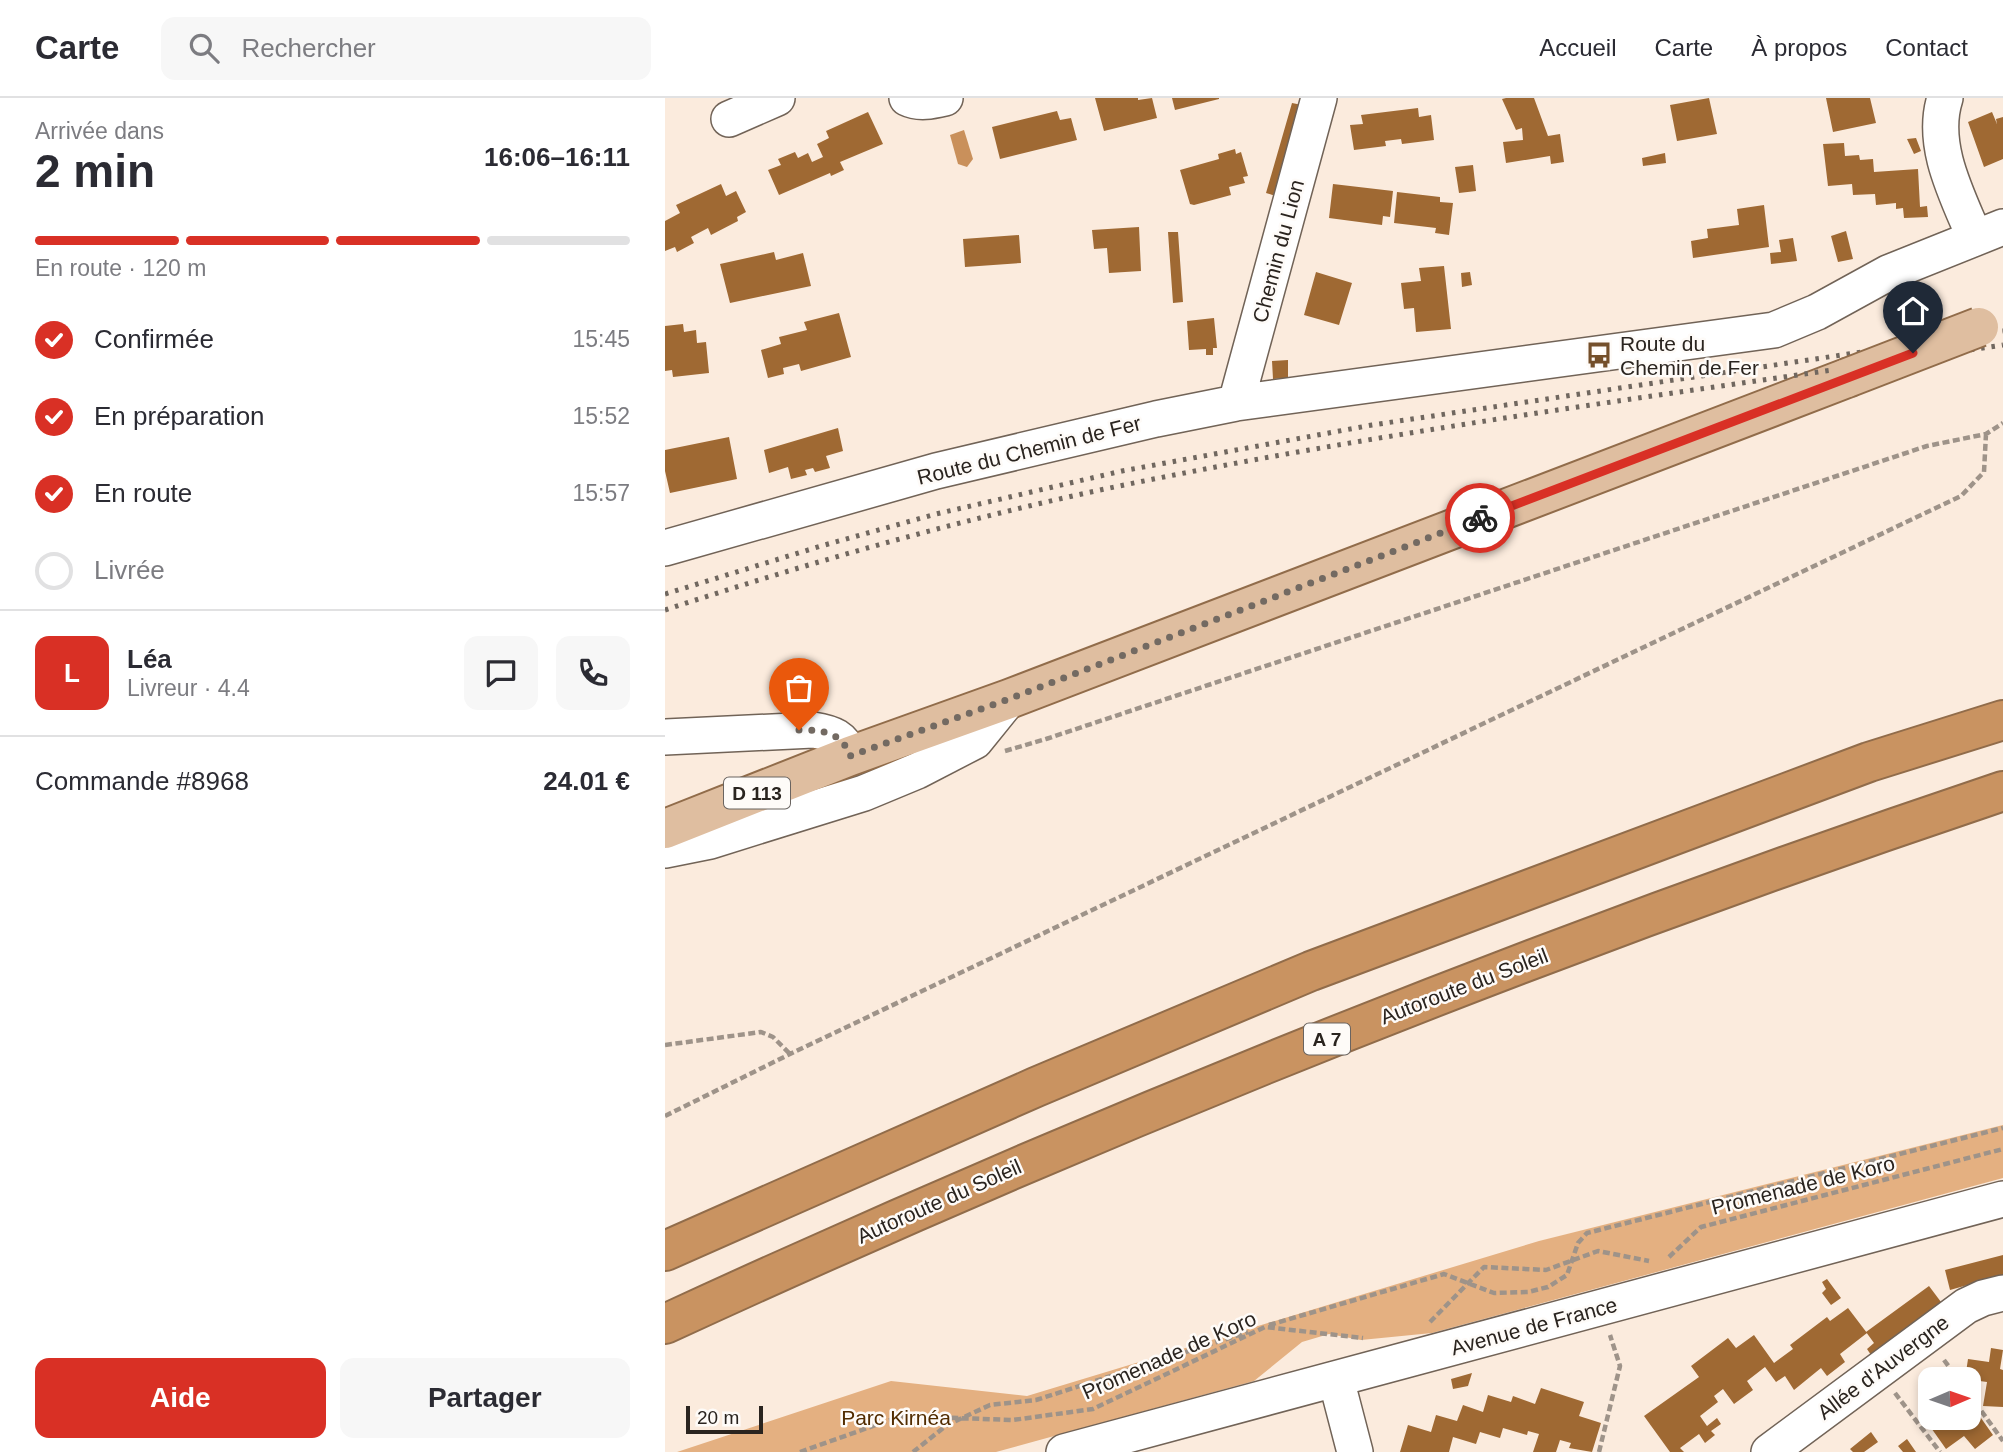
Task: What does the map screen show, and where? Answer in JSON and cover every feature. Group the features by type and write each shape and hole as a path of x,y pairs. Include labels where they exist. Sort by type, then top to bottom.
{"highway":[{"path":"665,1251 1036,1087 1311,971 1869,762 2003,720"},
{"name":"Autoroute du Soleil","path":"665,1324 1069,1144 1418,1002 1894,828 2003,791"}],"main road":[{"name":"D 113","path":"665,829 850,756 1009,699 1991,323"}],"street":[{"path":"729,119 776,98"},
{"path":"907,98 914,102 924,102 945,98"},
{"name":"Chemin du Lion","path":"1236,403 1319,98"},
{"path":"1945,98 1939,133 1943,153 1989,232"},
{"name":"Route du Chemin de Fer","path":"665,548 936,471 1236,403 1774,330 1817,312 1888,273 1989,232"},
{"path":"665,850 709,841 864,793 917,771 975,741 1009,699"},
{"path":"665,737 813,730 836,736 846,746 850,756"},
{"name":"Avenue de France","path":"1065,1452 2003,1199"},
{"name":"Allée d'Auvergne","path":"1769,1452 1966,1306 2003,1293"},
{"path":"1336,1379 1355,1452"}],"path":[{"path":"975,741 999,751 1024,746 1927,446 1986,434 2003,423"},
{"path":"665,1116 1961,496 1985,472 1986,434"},
{"path":"665,1045 761,1032 773,1037 790,1054"},
{"path":"913,1452 947,1425 990,1405 1036,1400 1265,1326 1444,1274 1494,1293 1528,1292 1548,1287 1567,1275 1578,1242 1587,1233 2003,1128"},
{"name":"Promenade de Koro","path":"1420,1327 1431,1321 1484,1267 1546,1270 1598,1251 1661,1264 1701,1227 2003,1149"},
{"path":"1599,1452 1620,1366 1602,1308"},
{"name":"Promenade de Koro","path":"800,1452 901,1416 1013,1420 1093,1409 1265,1326 1366,1339"},
{"path":"1878,1370 1940,1452"},
{"path":"1981,1411 2003,1441"}],"green space":[{"name":"Parc Kirnéa","path":"2003,1125 2003,1178 1432,1333 1361,1340 1329,1334 1302,1342 1254,1381 996,1452 677,1452 891,1381 1027,1396 1539,1241"}],"shaded area":[{"path":"964,130 973,159 967,167 958,164 950,135"}],"building":[{"path":"1095,98 1152,98 1157,118 1104,131"},
{"path":"1172,98 1219,98 1219,99 1175,110"},
{"path":"1534,98 1548,136 1560,134 1564,162 1551,164 1550,156 1506,163 1503,142 1523,140 1522,128 1516,130 1502,99"},
{"path":"1709,98 1717,134 1677,141 1670,105"},
{"path":"1826,98 1870,98 1876,123 1833,132"},
{"path":"1292,103 1307,106 1283,198 1266,193"},
{"path":"1418,108 1419,117 1431,115 1434,140 1402,144 1401,139 1385,141 1386,146 1354,150 1350,125 1363,124 1361,115"},
{"path":"1057,111 1060,120 1071,118 1077,140 1000,159 992,127"},
{"path":"868,112 883,144 840,162 844,170 831,176 830,173 779,195 768,170 781,165 778,159 795,152 798,158 808,153 812,162 823,157 817,144 829,138 826,131"},
{"path":"1992,112 1997,124 1996,119 2003,117 2003,159 1984,167 1968,122"},
{"path":"1916,138 1921,151 1914,154 1907,139"},
{"path":"1844,143 1845,156 1859,155 1860,160 1873,159 1874,172 1918,169 1920,207 1927,206 1928,217 1904,218 1903,208 1896,209 1896,203 1876,205 1875,194 1853,195 1852,184 1828,186 1823,144"},
{"path":"1235,149 1236,154 1241,152 1248,176 1243,177 1245,183 1229,187 1231,195 1190,204 1180,170 1219,159 1218,154"},
{"path":"1665,153 1666,163 1643,166 1642,158"},
{"path":"1473,165 1476,191 1459,193 1455,167"},
{"path":"721,184 726,196 736,191 746,212 737,217 738,221 711,235 708,228 691,237 694,243 677,252 675,247 665,251 665,221 680,213 676,205"},
{"path":"1333,184 1393,191 1390,217 1383,216 1382,225 1329,218"},
{"path":"1397,192 1440,197 1440,202 1453,203 1449,235 1435,233 1436,228 1394,223"},
{"path":"1764,205 1769,247 1693,258 1691,241 1708,238 1707,229 1739,225 1737,209"},
{"path":"1139,227 1141,271 1109,273 1107,248 1094,249 1092,230"},
{"path":"1846,231 1853,259 1838,262 1831,236"},
{"path":"1168,232 1178,232 1183,302 1173,303"},
{"path":"1019,235 1021,263 965,267 963,239"},
{"path":"1793,238 1797,261 1771,264 1770,253 1781,252 1779,240"},
{"path":"774,252 776,260 803,253 811,286 730,303 720,264"},
{"path":"1444,266 1451,329 1416,332 1414,308 1404,309 1401,283 1421,281 1419,268"},
{"path":"1316,272 1352,283 1339,325 1304,315"},
{"path":"1470,272 1472,285 1462,287 1461,273"},
{"path":"839,313 851,357 801,371 799,364 783,368 784,374 768,378 761,350 781,344 779,337 807,330 804,322"},
{"path":"1214,318 1217,348 1213,348 1213,355 1206,355 1206,349 1189,350 1187,321"},
{"path":"683,324 684,332 696,330 697,343 706,342 709,373 673,377 672,370 665,371 665,326"},
{"path":"1288,360 1288,378 1273,379 1272,361"},
{"path":"838,428 843,451 826,456 830,468 815,472 813,468 805,470 807,475 791,479 788,467 769,473 764,450"},
{"path":"729,437 737,479 670,493 665,471 665,450"},
{"path":"2003,1255 2003,1275 1950,1290 1945,1270"},
{"path":"1827,1279 1841,1298 1831,1305 1822,1293 1826,1289 1822,1282"},
{"path":"1929,1286 1941,1302 1871,1355 1867,1349 1874,1343 1866,1332"},
{"path":"1848,1308 1867,1333 1840,1354 1845,1362 1827,1376 1821,1368 1794,1390 1785,1376 1776,1382 1765,1367 1747,1381 1753,1390 1734,1404 1723,1389 1714,1396 1718,1402 1700,1416 1707,1426 1717,1418 1721,1424 1711,1431 1715,1435 1705,1443 1699,1434 1680,1448 1684,1452 1670,1452 1644,1416 1699,1377 1691,1366 1728,1338 1736,1348 1754,1335 1774,1363 1793,1349 1790,1345 1827,1317 1830,1321"},
{"path":"1991,1348 2003,1350 2000,1369 2003,1370 2003,1407 1983,1406 1987,1382 1981,1381 1981,1367 1967,1367 1968,1359 1989,1362"},
{"path":"1472,1373 1468,1386 1453,1389 1451,1379"},
{"path":"1541,1388 1584,1402 1579,1416 1601,1423 1592,1452 1569,1448 1571,1443 1560,1440 1556,1452 1533,1452 1539,1434 1528,1431 1527,1435 1503,1428 1500,1438 1480,1432 1476,1444 1453,1437 1449,1452 1400,1452 1408,1425 1431,1432 1436,1415 1457,1421 1463,1405 1483,1412 1488,1395 1511,1402 1513,1396 1535,1404"},
{"path":"1981,1418 1993,1435 1975,1449 1964,1436 1946,1449 1933,1430 1981,1430"},
{"path":"1871,1432 1878,1442 1864,1452 1853,1452 1850,1449"},
{"path":"1907,1439 1916,1452 1903,1452 1898,1446"}],"railway":[{"path":"665,594 936,514 1122,471 1372,425 2003,331"},
{"path":"665,610 895,540 1129,484 1456,426 2003,345"}],"way so far":[{"path":"799,730 827,732 836,736 846,746 850,756 1009,699 1480,518"}],"place":[{"name":"Route du Chemin de Fer","path":"1599,355"}],"route":[{"path":"1480,518 1913,353"}]}
